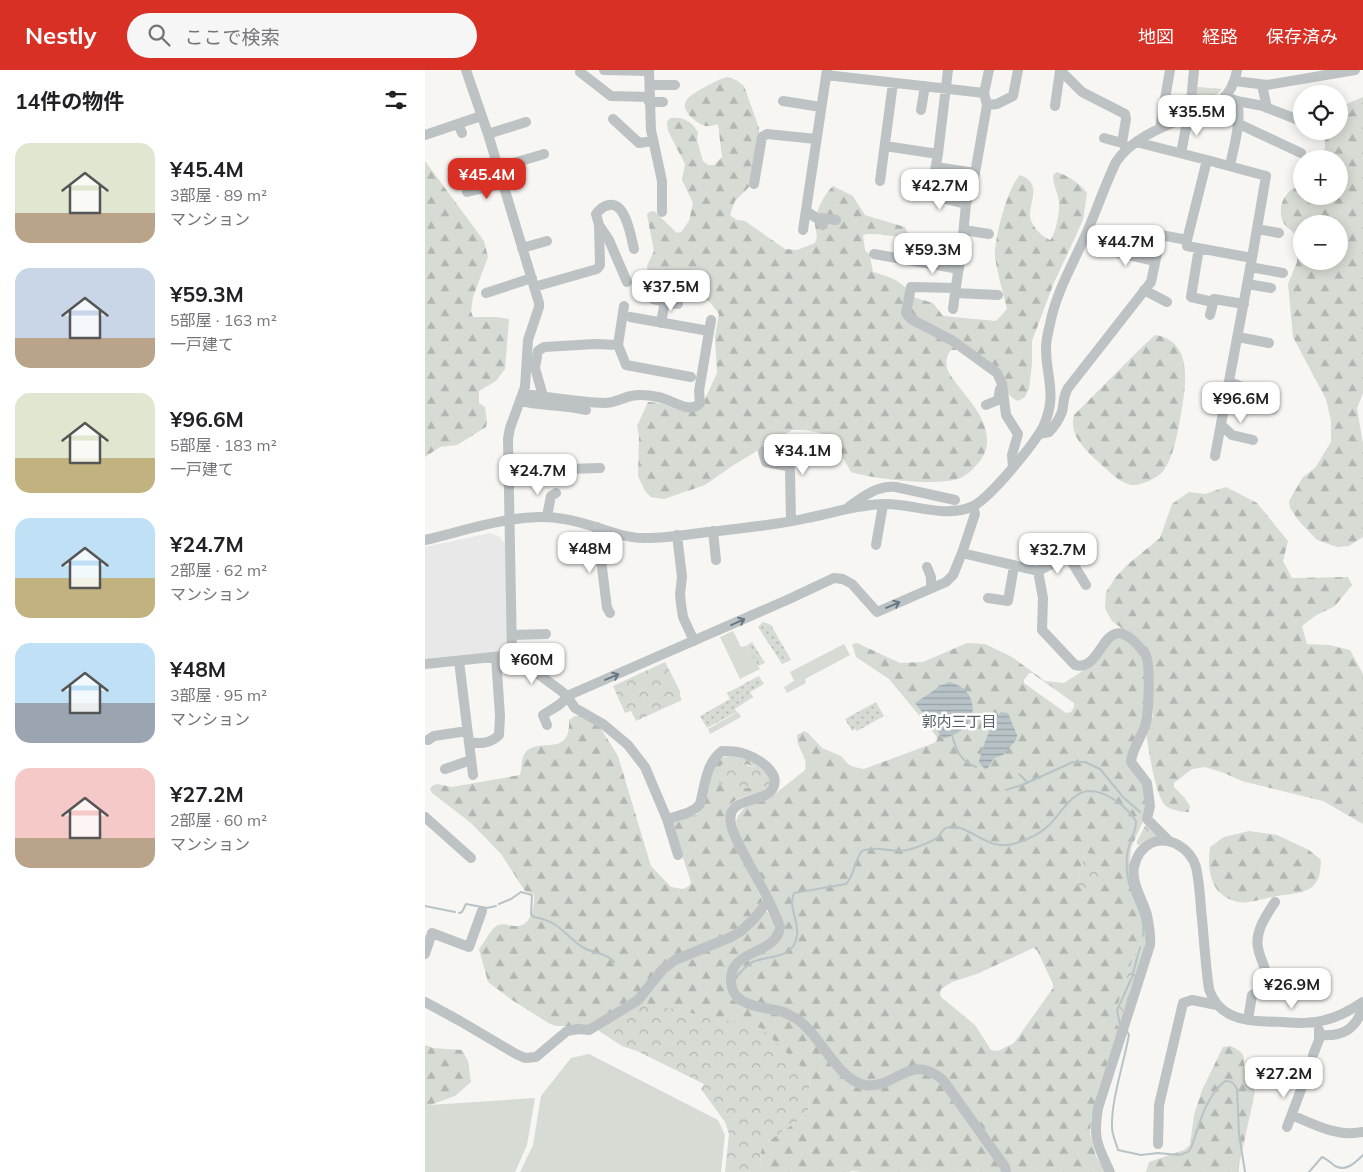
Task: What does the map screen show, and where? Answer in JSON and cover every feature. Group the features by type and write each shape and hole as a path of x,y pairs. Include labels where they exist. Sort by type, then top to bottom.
{"street":[{"path":"466,70 488,134 539,307 528,340 522,398 509,434 510,509 508,520 512,655"},
{"path":"605,70 649,70 649,100 653,140 662,181 662,212"},
{"path":"948,70 938,154 931,192 941,198 966,204"},
{"path":"953,309 966,204 975,173 987,105 985,93 989,70"},
{"path":"987,105 997,104 1013,96 1018,70"},
{"path":"1160,128 1170,70"},
{"path":"1181,153 1189,116 1195,70"},
{"path":"1104,138 1124,146 1136,142 1160,128 1213,106 1225,96 1235,81 1237,70"},
{"path":"1235,81 1262,85 1355,70"},
{"path":"425,540 508,520 547,516 567,519 638,538 791,521 845,510 883,505 957,511 984,500 1013,467 1044,425 1051,399 1046,345 1052,314 1124,146 1125,114 1082,92 1067,75 1060,71 1055,106"},
{"path":"580,72 611,96 663,102"},
{"path":"803,230 819,156 817,139 827,72 985,93"},
{"path":"880,181 893,82"},
{"path":"650,86 675,85"},
{"path":"1262,85 1267,108"},
{"path":"921,110 925,86"},
{"path":"1225,96 1293,118"},
{"path":"783,101 821,107"},
{"path":"1230,165 1239,106 1237,101"},
{"path":"425,135 460,129 481,116"},
{"path":"613,119 639,143 653,140"},
{"path":"488,134 526,122"},
{"path":"1237,123 1295,150"},
{"path":"754,184 762,137 767,134 817,139"},
{"path":"1136,142 1230,165 1266,176 1215,456"},
{"path":"885,146 938,154"},
{"path":"497,168 544,154"},
{"path":"1207,160 1187,246 1283,273"},
{"path":"936,167 975,173"},
{"path":"467,192 502,184"},
{"path":"627,282 609,240 599,225 596,212 608,206 617,206 628,225 634,249"},
{"path":"806,211 821,222 821,218 836,220"},
{"path":"485,293 597,269 600,265 599,225"},
{"path":"1257,229 1279,233"},
{"path":"964,230 989,234"},
{"path":"1039,434 1049,432 1056,424 1061,412 1064,393 1151,282 1161,235 1187,240"},
{"path":"522,248 547,241"},
{"path":"1199,248 1191,297 1213,302 1214,299 1244,304"},
{"path":"1101,249 1155,261"},
{"path":"874,254 959,269"},
{"path":"1247,284 1271,288"},
{"path":"995,406 1002,384 997,373 953,341 911,319 906,313 911,287 998,295"},
{"path":"1144,290 1167,302"},
{"path":"653,299 678,304"},
{"path":"661,323 665,301"},
{"path":"1211,315 1213,302"},
{"path":"624,306 618,345 626,365 691,376"},
{"path":"630,317 709,331"},
{"path":"522,398 543,396 606,403 641,395 659,397 689,408 697,407 700,403 699,391 711,320"},
{"path":"1238,337 1269,343"},
{"path":"543,396 535,368 537,356 541,348 595,344 618,345"},
{"path":"1229,382 1275,397 1273,409"},
{"path":"995,406 1002,384"},
{"path":"522,398 534,408 566,406 586,410"},
{"path":"995,406 1007,418 1018,434 1013,455 1013,467"},
{"path":"1221,425 1232,435 1253,440"},
{"path":"763,452 766,462 787,466 790,469 791,521"},
{"path":"509,469 600,468"},
{"path":"845,510 881,487 896,487 955,500"},
{"path":"917,508 921,492"},
{"path":"547,516 551,496 556,493"},
{"path":"876,544 883,505"},
{"path":"547,725 543,715 551,708 565,701 567,696 693,642 834,578 843,579 852,584 877,612 946,582 951,578 962,552 975,514 973,506"},
{"path":"597,527 607,608 610,613"},
{"path":"713,531 716,560"},
{"path":"677,535 682,577 681,604 683,617 693,642"},
{"path":"1080,547 1065,552 1086,585"},
{"path":"962,552 1038,571 1067,556"},
{"path":"988,598 1009,601 1014,566"},
{"path":"927,567 931,577 931,588"},
{"path":"1038,571 1043,598 1042,630 1073,664 1080,666 1089,663 1110,637 1117,633 1125,634 1135,642 1146,656 1149,691 1148,718 1131,762 1147,783 1150,806 1147,819 1168,840 1188,853 1195,866 1209,989 1212,999 1228,1014 1248,1020 1309,1023 1338,1016 1363,1002"},
{"path":"512,635 546,634"},
{"path":"425,664 512,655 567,696 575,708 603,724 628,746 645,767 667,819 678,855"},
{"path":"428,740 434,736 468,737 481,744 495,739 499,735 500,716 496,657"},
{"path":"459,660 473,775"},
{"path":"667,819 696,809 700,804 709,765 722,751 745,754 763,763 773,775 774,784 772,790 767,794 743,802 733,808 731,823 738,843 781,928 775,941 748,954 737,962 731,973 731,984 734,994 742,1000 761,1007 785,1012 799,1021 814,1035 843,1071 855,1081 866,1085 879,1084 911,1070 933,1071 943,1080 1005,1167 1006,1172"},
{"path":"446,765 471,760"},
{"path":"425,817 471,858"},
{"path":"1110,1172 1098,1148 1095,1130 1098,1108 1150,945 1151,933 1147,914 1135,881 1134,868 1138,855 1146,846 1159,840 1168,840"},
{"path":"425,1002 516,1054 525,1058 536,1057 567,1031 589,1030 638,1000 663,969 675,960 741,931 754,919 768,900"},
{"path":"1248,1020 1252,996 1268,986 1265,968 1258,951 1258,937 1262,922 1275,902"},
{"path":"425,954 431,933 469,947 482,911"},
{"path":"1158,1144 1157,1125 1161,1098 1183,1003 1192,1000 1217,1005"},
{"path":"1319,1035 1348,1031 1354,1025 1363,1008"},
{"path":"1313,1055 1319,1035 1319,1022"},
{"path":"1287,1127 1305,1079"},
{"path":"1292,1115 1325,1130 1351,1135 1363,1132"}],"shaded area":[{"path":"490,533 498,536 505,543 508,641 506,648 499,653 425,660 425,547"},
{"path":"949,682 966,691 973,706 969,722 963,729 949,737 943,738 915,703"},
{"path":"1001,712 1008,713 1017,735 1016,740 1003,755 994,758 988,768 985,769 979,763 982,752 991,728"}],"green space":[{"path":"727,77 736,80 744,86 759,128 760,141 753,183 735,201 730,215 737,220 745,221 785,249 797,250 815,243 817,237 815,223 817,214 824,198 833,186 853,196 865,215 905,227 908,233 899,236 863,235 865,250 870,256 873,272 896,280 913,297 933,303 943,316 996,321 1007,309 997,269 995,248 999,226 1007,201 1015,181 1020,175 1027,178 1033,188 1030,217 1033,224 1040,234 1050,240 1056,228 1059,206 1053,175 1057,172 1065,176 1077,183 1087,193 1083,220 1053,285 1032,341 1029,389 1025,397 1018,401 1014,399 1007,391 1003,375 961,350 951,350 947,357 948,371 979,414 984,423 986,433 987,444 984,454 978,464 965,476 950,481 922,482 861,475 851,472 831,437 805,430 792,430 732,466 705,485 664,499 651,497 645,491 638,476 639,437 637,426 648,402 655,402 687,412 700,410 717,373 715,337 719,314 709,301 700,297 689,282 648,273 647,266 654,251 647,215 649,212 654,211 677,233 681,232 689,221 693,203 682,180 685,164 668,131 667,122 670,118 679,118 693,125 698,132 697,140 703,161 708,165 714,165 722,157 718,124 707,126 698,123 687,112 685,105 688,98 698,91"},
{"path":"1198,87 1222,89 1210,101 1200,106 1195,102"},
{"path":"1363,97 1363,393 1357,408 1363,444 1363,537 1349,546 1337,547 1317,540 1298,520 1290,508 1289,501 1303,477 1315,468 1331,442 1331,421 1326,399 1293,337 1288,284 1294,270 1348,270 1348,215 1293,215 1293,232 1284,224 1281,209 1284,199 1293,189 1293,205 1348,205 1348,150 1324,150 1325,140 1348,140 1348,103"},
{"path":"425,161 484,241 488,257 473,297 471,311 473,317 509,319 505,369 496,381 479,391 479,403 485,407 486,427 457,445 440,447 425,457"},
{"path":"1155,335 1168,339 1177,347 1182,357 1185,369 1184,395 1175,445 1164,470 1155,478 1134,485 1113,476 1096,460 1078,440 1075,435 1073,422 1074,415"},
{"path":"1226,487 1257,503 1288,541 1283,561 1292,578 1348,577 1352,585 1335,606 1315,616 1302,626 1307,644 1329,645 1350,650 1363,674 1363,824 1323,801 1242,781 1205,767 1192,769 1174,783 1174,787 1190,806 1189,812 1171,809 1166,806 1159,794 1146,733 1153,716 1151,658 1136,639 1112,621 1105,608 1106,592 1127,565 1160,538 1172,504 1189,492 1205,494"},
{"path":"763,622 771,625 791,660 782,664 758,627"},
{"path":"733,631 741,647 746,646 760,669 740,679 720,637"},
{"path":"1121,636 1144,657 1145,716 1130,755 1145,786 1147,796 1145,817 1131,848 1129,871 1146,929 1145,942 1134,955 1115,1013 1119,1029 1098,1091 1091,1120 1090,1134 1096,1156 1106,1172 774,1172 763,1168 761,1156 764,1144 808,1114 810,1077 808,1073 640,1002 674,964 735,939 765,911 772,915 773,918 775,926 773,938 737,956 727,971 726,984 729,995 734,1001 743,1005 735,983 736,973 740,965 766,951 781,938 784,928 739,835 736,821 738,816 747,804 775,794 805,770 805,761 797,740 797,735 804,731 822,748 841,756 848,764 854,767 864,769 934,743 937,740 937,737 889,679 856,657 852,644 857,643 900,663 923,662 967,643 985,644 1012,657 1045,681 1064,683 1090,666 1109,641","holes":["1029,673 1032,673 1074,703 1071,712 1066,713 1024,683","1085,852 1100,884 1097,888 1077,883","1033,948 1037,950 1053,984 1053,988 1014,1043 998,1051 991,1050 975,1025 941,997 940,994 941,989 952,982 977,974"]},
{"path":"752,642 765,663 758,666 746,646"},
{"path":"844,644 850,655 805,679 806,683 787,693 784,687 794,681 790,672"},
{"path":"665,662 680,691 682,700 636,721 631,711 625,713 613,686"},
{"path":"759,676 764,684 750,692 753,697 735,709 737,712 707,728 700,716 730,699 727,693"},
{"path":"876,702 884,716 857,731 855,729 852,731 845,719"},
{"path":"738,712 741,717 710,734 708,729"},
{"path":"575,716 580,716 598,724 618,756 651,866 671,887 683,889 689,886 691,882 672,825 673,822 696,815 700,811 712,770 721,758 738,757 755,764 755,767 747,764 717,780 726,786 737,788 763,787 765,791 743,797 732,803 728,808 727,816 727,825 762,900 740,928 677,955 632,1000 588,1026 556,1026 512,1000 488,982 479,949 491,931 498,925 518,926 527,922 532,913 534,894 525,891 501,854 471,823 432,793 430,789 437,784 452,787 520,775 525,753 531,748 553,745 565,739 569,720"},
{"path":"729,760 753,767 756,766 755,764 769,775 770,784 765,791 763,787 734,789 719,783 717,780 721,765"},
{"path":"1146,824 1160,836 1148,839 1139,845 1137,841"},
{"path":"1249,831 1277,835 1309,850 1321,860 1319,876 1314,885 1302,892 1257,901 1239,902 1222,895 1216,888 1210,873 1210,847 1224,837"},
{"path":"1085,852 1095,855 1100,884 1097,888 1082,888 1077,883"},
{"path":"1145,943 1141,962 1119,1029 1115,1013 1134,955"},
{"path":"640,1002 761,1028 808,1073 810,1077 808,1114 764,1144 762,1149 761,1159 763,1168 774,1172 725,1172 729,1134 725,1122 701,1089 704,1084 637,1051 622,1046 599,1031 599,1028"},
{"path":"425,1045 433,1048 462,1050 468,1061 471,1082 455,1096 430,1105 425,1118"},
{"path":"1231,1046 1243,1055 1244,1069 1255,1092 1239,1172 1146,1172 1149,1162 1184,1150 1190,1145 1194,1115 1202,1090 1223,1047"},
{"path":"589,1054 718,1120 725,1135 721,1172 520,1172 533,1145 541,1096 571,1058"},
{"path":"535,1098 527,1145 515,1172 425,1172 425,1118 430,1105"}],"waterway":[{"path":"952,735 960,755 966,762 976,767"},
{"path":"1006,790 1022,785 1073,762 1085,762 1100,769 1123,797 1140,812"},
{"path":"1019,774 1028,783"},
{"path":"737,976 752,962 781,955 792,948 797,935 797,924 792,904 794,893 846,884 862,851 867,849 895,851 910,849 936,839 943,830 949,827 964,829 994,844 1013,844 1043,830 1071,800 1082,792 1089,791 1103,794 1115,800 1136,821 1128,851 1127,870 1130,886 1143,922 1143,936"},
{"path":"499,904 521,892 532,895 531,914 534,917 544,919 558,926 579,945 608,957 614,962"},
{"path":"459,913 462,912 466,904 487,908 496,906"},
{"path":"425,906 455,912"},
{"path":"1120,1025 1117,1010 1132,977 1140,947"},
{"path":"1127,1031 1129,1035 1112,1117 1113,1133 1118,1150 1141,1155 1158,1153 1179,1155 1188,1152 1203,1112 1212,1095 1225,1081 1229,1081 1237,1089 1239,1134 1245,1172"},
{"path":"1309,1172 1322,1157 1335,1166 1343,1168 1354,1164 1363,1155"}],"district":[{"name":"郭内三丁目","path":"959,721"}]}
